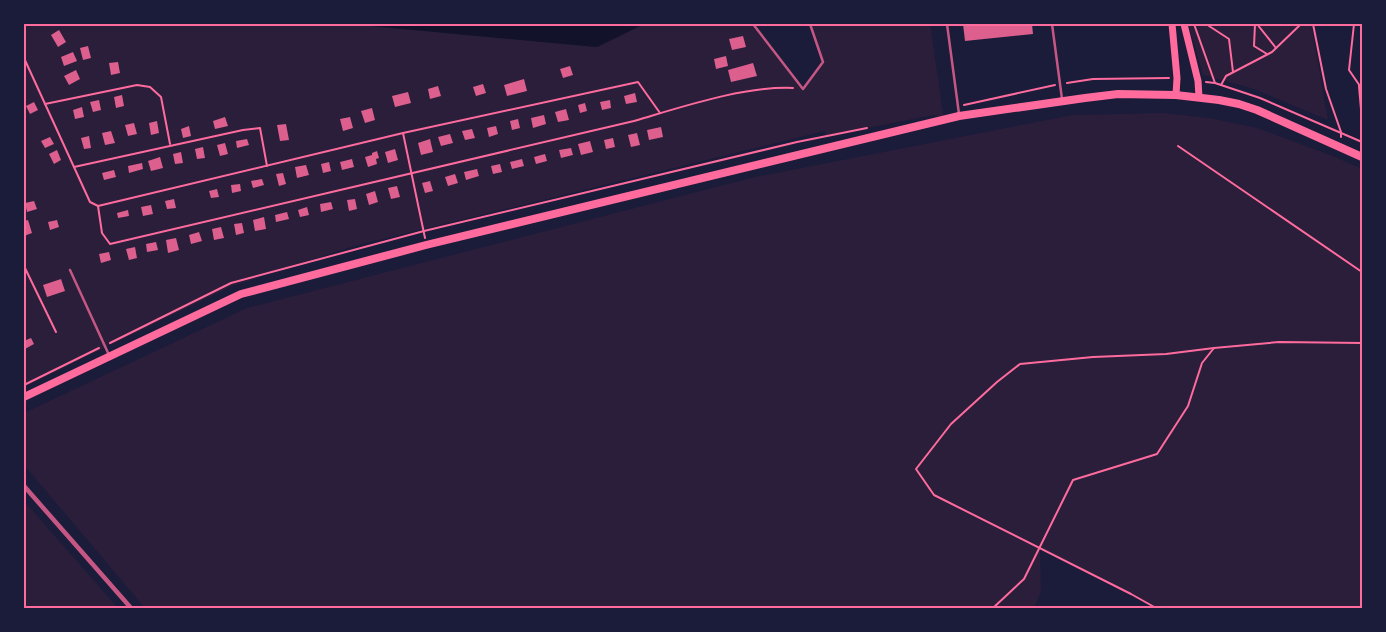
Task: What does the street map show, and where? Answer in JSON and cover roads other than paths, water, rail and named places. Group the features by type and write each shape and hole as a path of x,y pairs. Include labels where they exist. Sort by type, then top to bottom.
{"main road":[{"path":"1172,24 1177,78 1176,94"},
{"path":"1184,24 1198,81 1199,97"},
{"path":"24,397 241,294 426,245 959,116 1062,100 1118,94 1176,94 1219,100 1257,110 1362,157"}],"street":[{"path":"24,486 131,608"}],"lane":[{"path":"753,24 803,89 822,62 810,24"},
{"path":"948,24 959,116"},
{"path":"1052,24 1062,100"},
{"path":"70,270 110,356"}]}
